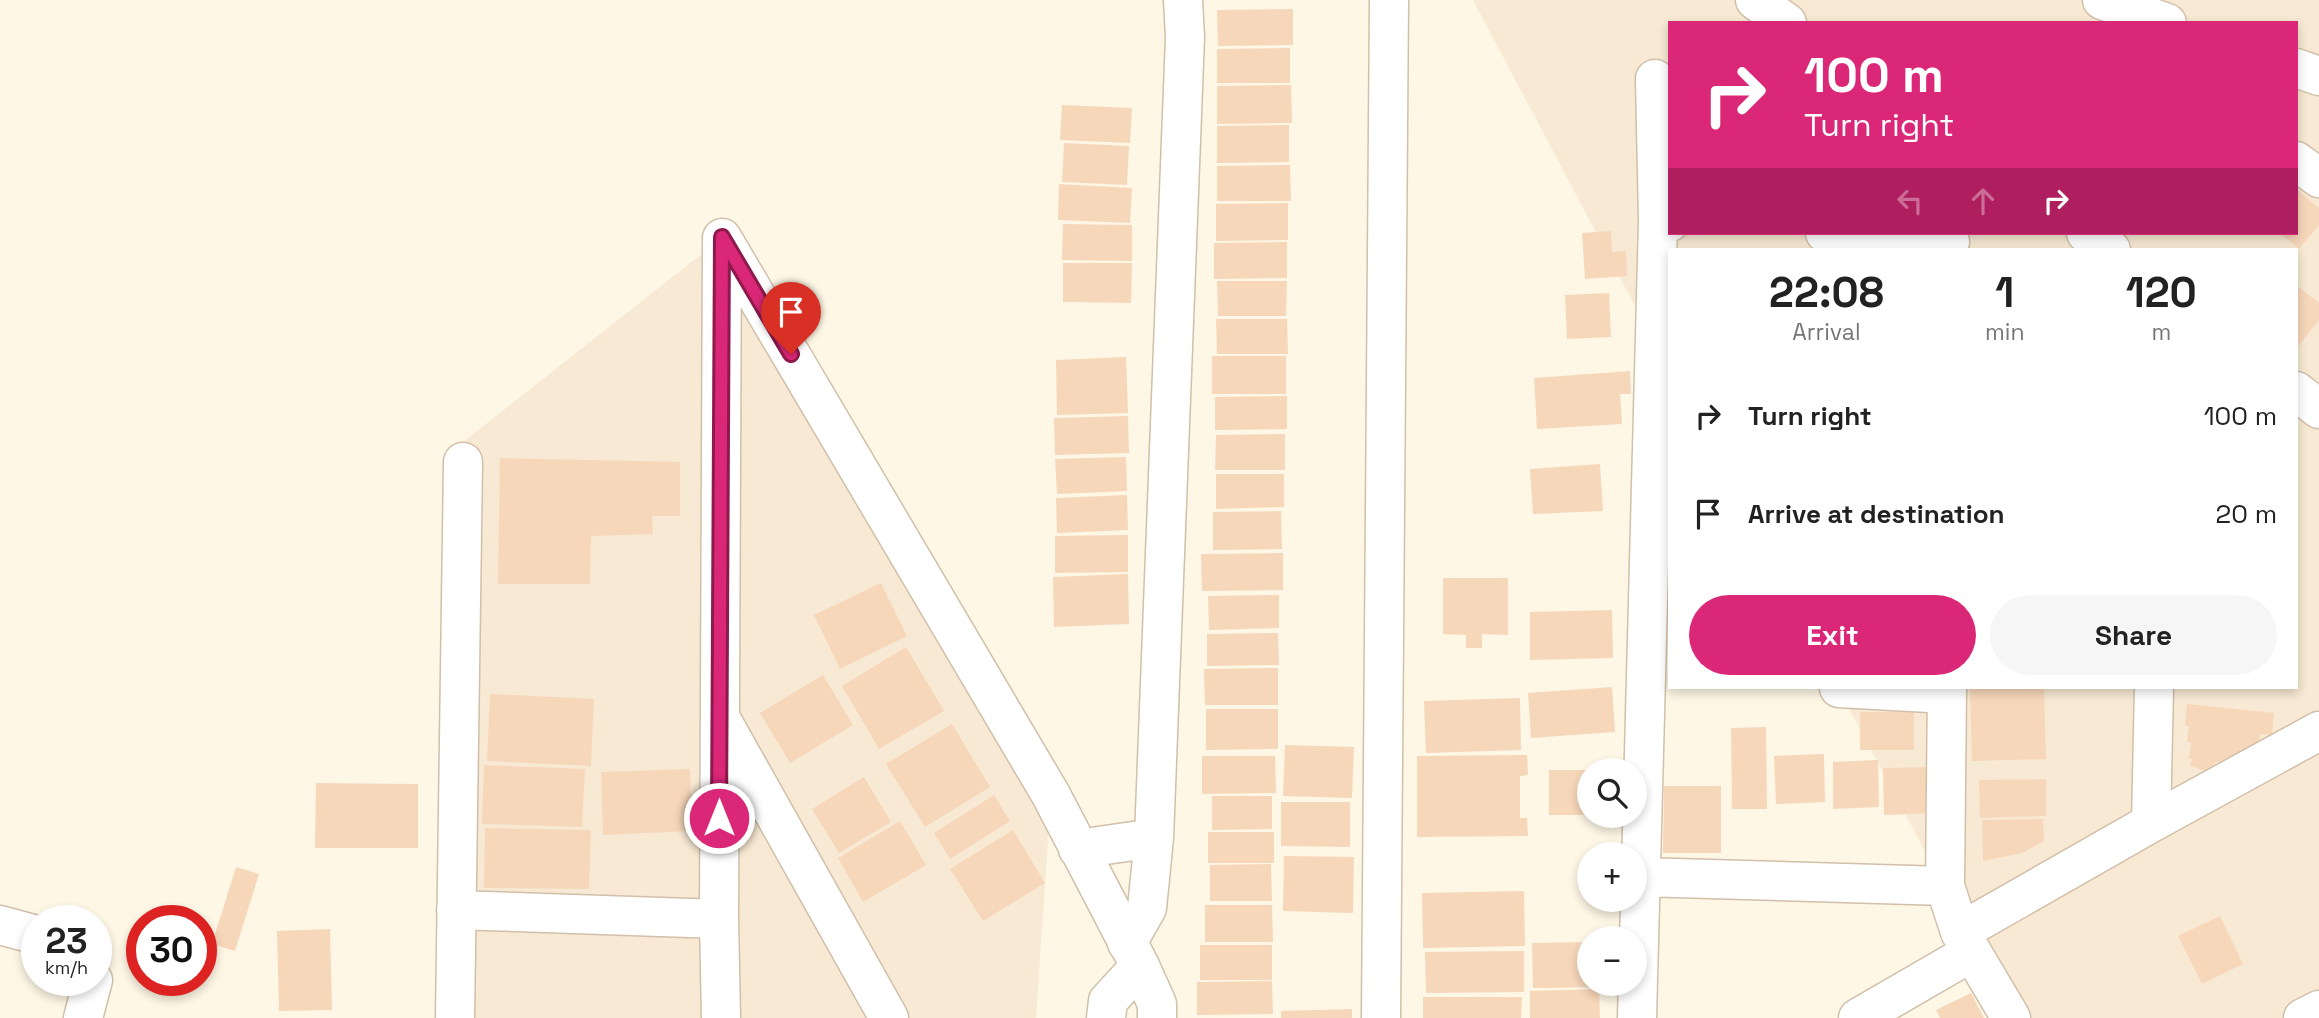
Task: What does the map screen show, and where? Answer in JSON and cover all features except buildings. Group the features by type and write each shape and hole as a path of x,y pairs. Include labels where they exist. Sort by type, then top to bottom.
{"street":[{"path":"1106,1018 1108,1001 1134,954 1147,908 1154,838 1185,37 1183,0"},
{"path":"1381,1018 1389,0"},
{"path":"1755,0 1784,21"},
{"path":"2084,0 2111,21"},
{"path":"2102,0 2161,21"},
{"path":"2298,69 2319,76"},
{"path":"1644,842 1658,677 1664,221 1655,79"},
{"path":"2298,162 2319,178"},
{"path":"1853,235 1951,242"},
{"path":"2089,235 2108,248"},
{"path":"720,1018 722,237 1051,795 1134,954 1157,1004 1157,1018"},
{"path":"2298,393 2319,409"},
{"path":"455,1018 463,462"},
{"path":"1875,689 1947,691 1945,886 1966,942 2011,1018"},
{"path":"2151,823 2154,689"},
{"path":"720,717 889,1018"},
{"path":"1858,1018 1966,942 2151,823 2319,731"},
{"path":"1079,849 1154,838"},
{"path":"1647,877 1945,886"},
{"path":"456,910 719,919"},
{"path":"1637,1018 1640,912"},
{"path":"0,925 21,931"},
{"path":"83,1018 89,996"},
{"path":"2303,1018 2319,1010"}],"shaded area":[{"path":"1473,0 2319,0 2319,1018 2014,1018 1839,689 2298,689 2298,248 1668,248 1668,368"},
{"path":"722,238 1051,795 1036,1018 454,1018 444,457"}],"route":[{"path":"719,818 722,237 791,354"}]}
